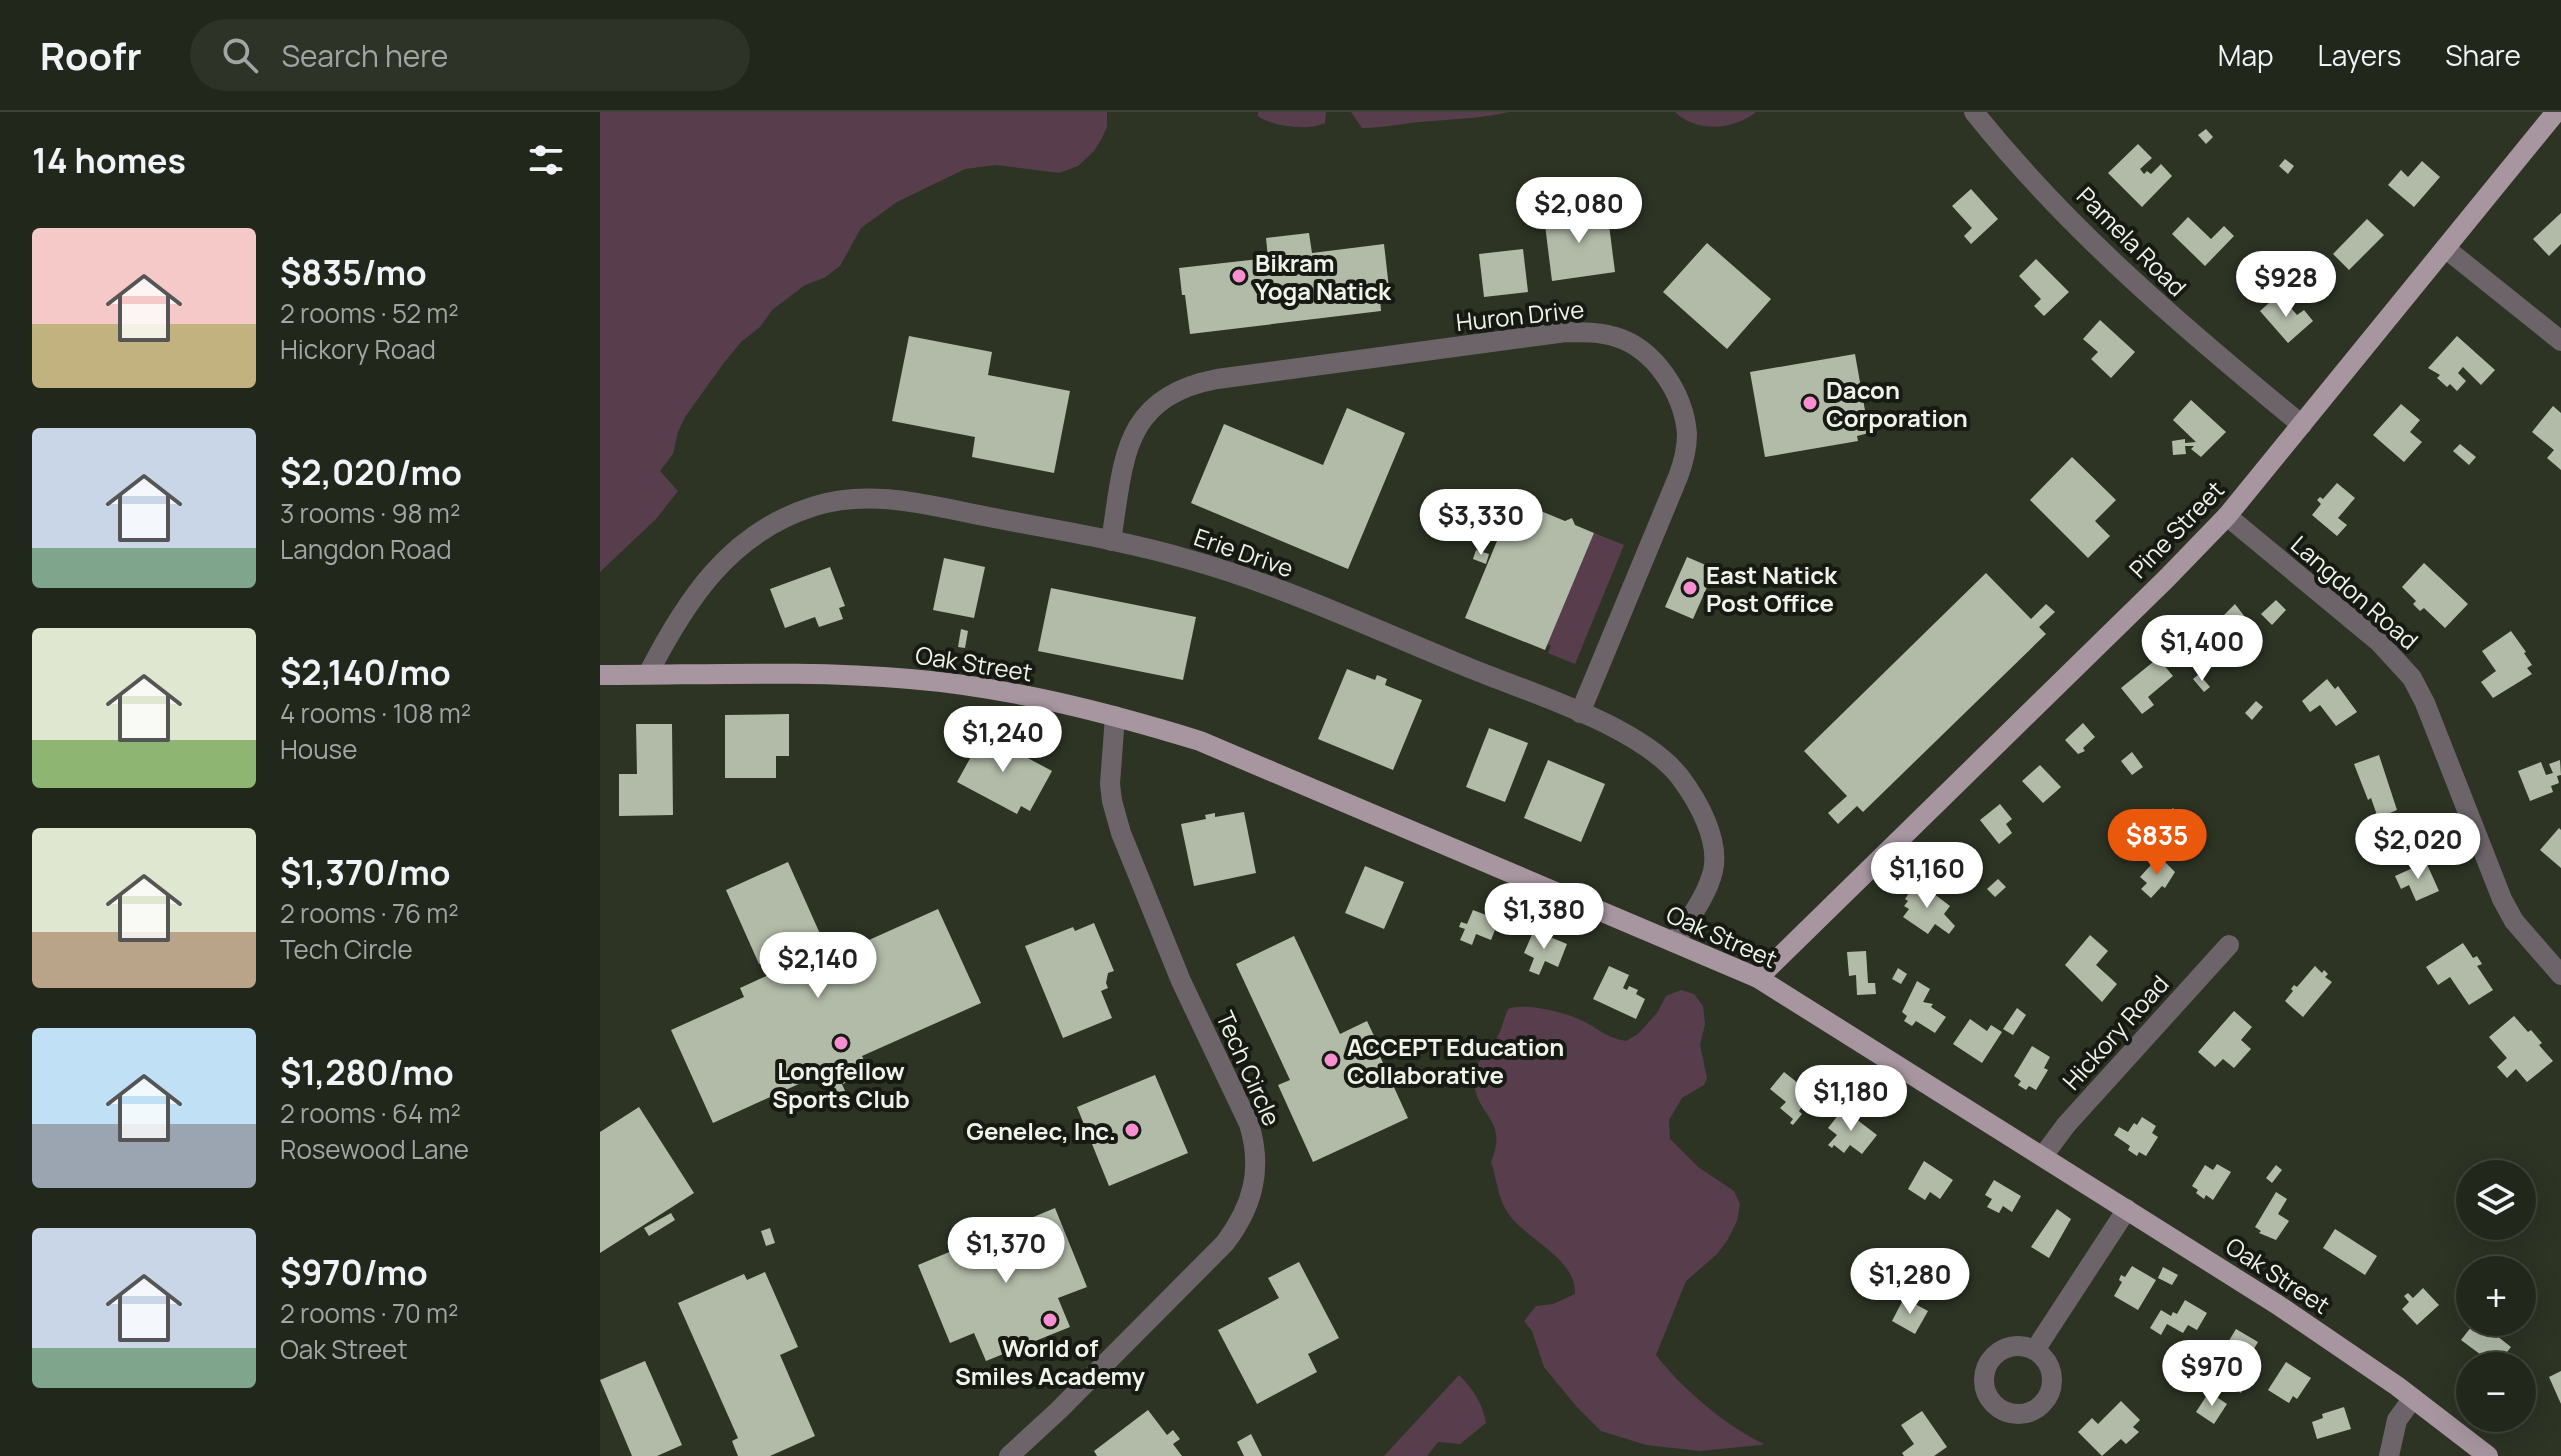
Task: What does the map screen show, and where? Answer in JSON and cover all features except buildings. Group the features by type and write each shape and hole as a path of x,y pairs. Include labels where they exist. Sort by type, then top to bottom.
{"main road":[{"name":"Pine Street","path":"1758,978 2227,516 2556,112"},
{"name":"Oak Street","path":"600,675 825,675 910,679 986,689 1115,716 1200,741 1758,978 2300,1320 2413,1398 2488,1456"}],"street":[{"name":"Pamela Road","path":"1974,112 2019,164 2132,280 2182,326 2302,425"},
{"path":"2445,248 2561,341"},
{"name":"Huron Drive","path":"1111,541 1132,435 1157,405 1182,389 1217,379 1566,332 1616,337 1646,353 1660,368 1685,418 1687,437 1678,477 1580,713"},
{"name":"Erie Drive","path":"648,674 686,605 717,568 766,528 815,506 850,499 903,501 1188,559 1244,577 1580,713 1637,739 1660,756 1685,784 1706,821 1713,851 1713,870 1699,902 1675,942"},
{"name":"Langdon Road","path":"2227,516 2379,642 2412,678 2425,703 2502,899 2514,921 2561,975"},
{"name":"Tech Circle","path":"1009,1456 1225,1243 1244,1216 1256,1179 1255,1146 1249,1124 1181,981 1118,825 1110,784 1115,716"},
{"name":"Hickory Road","path":"2043,1156 2066,1125 2229,945"},
{"path":"2035,1350 2127,1209"},
{"path":"2389,1456 2397,1420 2413,1398"}],"shaded area":[{"path":"600,112 1107,112 1107,127 1094,151 1078,166 1059,173 996,165 965,169 897,202 861,228 840,266 824,278 805,285 772,310 760,327 741,342 723,364 685,417 673,454 660,471 678,491 656,519 600,572"},
{"path":"1258,112 1326,112 1325,123 1301,127 1273,123 1258,116"},
{"path":"1351,112 1509,112 1362,128"},
{"path":"1675,112 1756,112 1737,123 1715,127 1693,123"},
{"path":"1594,533 1624,545 1575,664 1548,653 1551,646 1547,644"},
{"path":"1681,990 1694,994 1703,1006 1705,1024 1700,1045 1707,1078 1704,1085 1682,1098 1669,1120 1670,1139 1698,1167 1734,1191 1740,1204 1737,1221 1727,1241 1686,1281 1656,1355 1678,1381 1706,1406 1764,1444 1761,1445 1700,1451 1646,1445 1601,1431 1544,1367 1532,1331 1524,1321 1536,1306 1553,1304 1575,1294 1573,1281 1558,1258 1524,1230 1506,1210 1491,1162 1496,1147 1494,1127 1476,1093 1476,1069 1497,1038 1508,1009 1525,1007 1558,1012 1585,1022 1608,1036 1626,1041 1638,1034 1657,1013 1666,996"},
{"path":"1459,1375 1477,1397 1486,1423 1460,1444 1438,1442 1427,1456 1384,1456"}],"place":[{"name":"Bikram Yoga Natick","path":"1239,276"},
{"name":"Dacon Corporation","path":"1810,403"},
{"name":"East Natick Post Office","path":"1690,588"},
{"name":"Longfellow Sports Club","path":"841,1043"},
{"name":"ACCEPT Education Collaborative","path":"1331,1060"},
{"name":"Genelec, Inc.","path":"1132,1130"},
{"name":"World of Smiles Academy","path":"1050,1320"}]}
